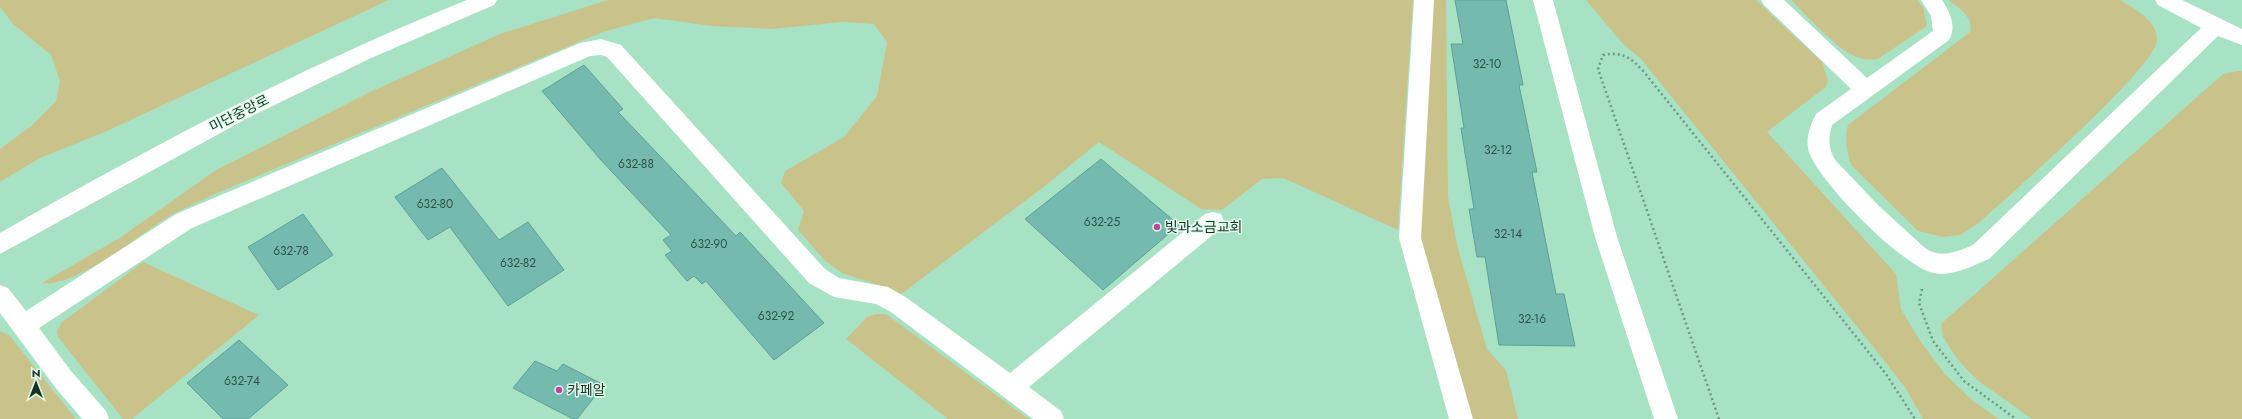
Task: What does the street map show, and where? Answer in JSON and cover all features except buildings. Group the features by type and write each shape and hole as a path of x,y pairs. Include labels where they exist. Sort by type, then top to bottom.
{"street":[{"name":"미단중앙로","path":"0,244 181,144 319,72 418,27 488,0"},
{"path":"1424,0 1410,238 1461,419"},
{"path":"1543,0 1606,237 1666,419"},
{"path":"1772,0 1865,89"},
{"path":"1931,0 1941,14 1944,26 1942,35 1822,120 1816,139 1822,158 1836,176 1908,249 1927,261 1953,264 1981,252 2215,26"},
{"path":"2165,0 2215,26 2242,37"},
{"path":"23,326 184,221 587,49 601,47 614,51 816,276 834,287 880,294 899,305 1052,419"},
{"path":"1010,388 1213,221"},
{"path":"0,295 63,379 97,419"}],"path":[{"path":"1719,419 1598,69 1603,55 1616,52 1630,56 1644,72 1886,374 1915,419"},
{"path":"1927,261 1919,303 1933,341 1964,381 2016,419"}],"shaded area":[{"path":"0,0 389,0 107,131 40,158 0,182 0,149 31,126 56,101 60,81 51,55 13,24 0,7"},
{"path":"608,0 1413,0 1398,230 1283,178 1262,179 1222,210 1201,209 1099,142 1045,186 900,295 878,285 842,273 825,261 798,230 804,211 781,183 785,171 844,137 877,96 887,42 874,24 843,22 772,29 711,26 654,18 603,32 217,193 175,213 110,257 91,268 73,277 56,282 42,283 121,237 216,170 372,91 500,34"},
{"path":"1432,0 1446,0 1448,196 1457,245 1487,349 1506,370 1518,419 1472,419 1422,246 1420,227"},
{"path":"1586,0 1756,0 1822,62 1828,80 1826,87 1767,132 1896,274 1901,309 1919,339 1944,373 1973,401 1999,419 1923,419 1906,389 1879,354 1641,59 1623,44"},
{"path":"1791,0 1917,0 1923,7 1927,26 1878,59 1862,59 1841,48 1813,23"},
{"path":"1948,0 2120,0 2138,11 2149,21 2154,27 2157,40 2150,55 2133,77 2047,161 1979,223 1960,235 1943,237 1918,231 1852,166 1847,151 1846,135 1848,125 1970,32 1971,27 1968,17"},
{"path":"2242,71 2242,419 2032,419 1977,380 1958,360 1943,337 1941,324 2223,74"},
{"path":"143,262 259,315 132,419 123,419 58,337 57,331 61,323"},
{"path":"876,314 886,314 1029,419 948,419 846,339 867,317"},
{"path":"0,331 9,335 76,419 0,419"}],"place":[{"name":"빛과소금교회","path":"1157,227"},
{"name":"카페알","path":"559,390"}]}
